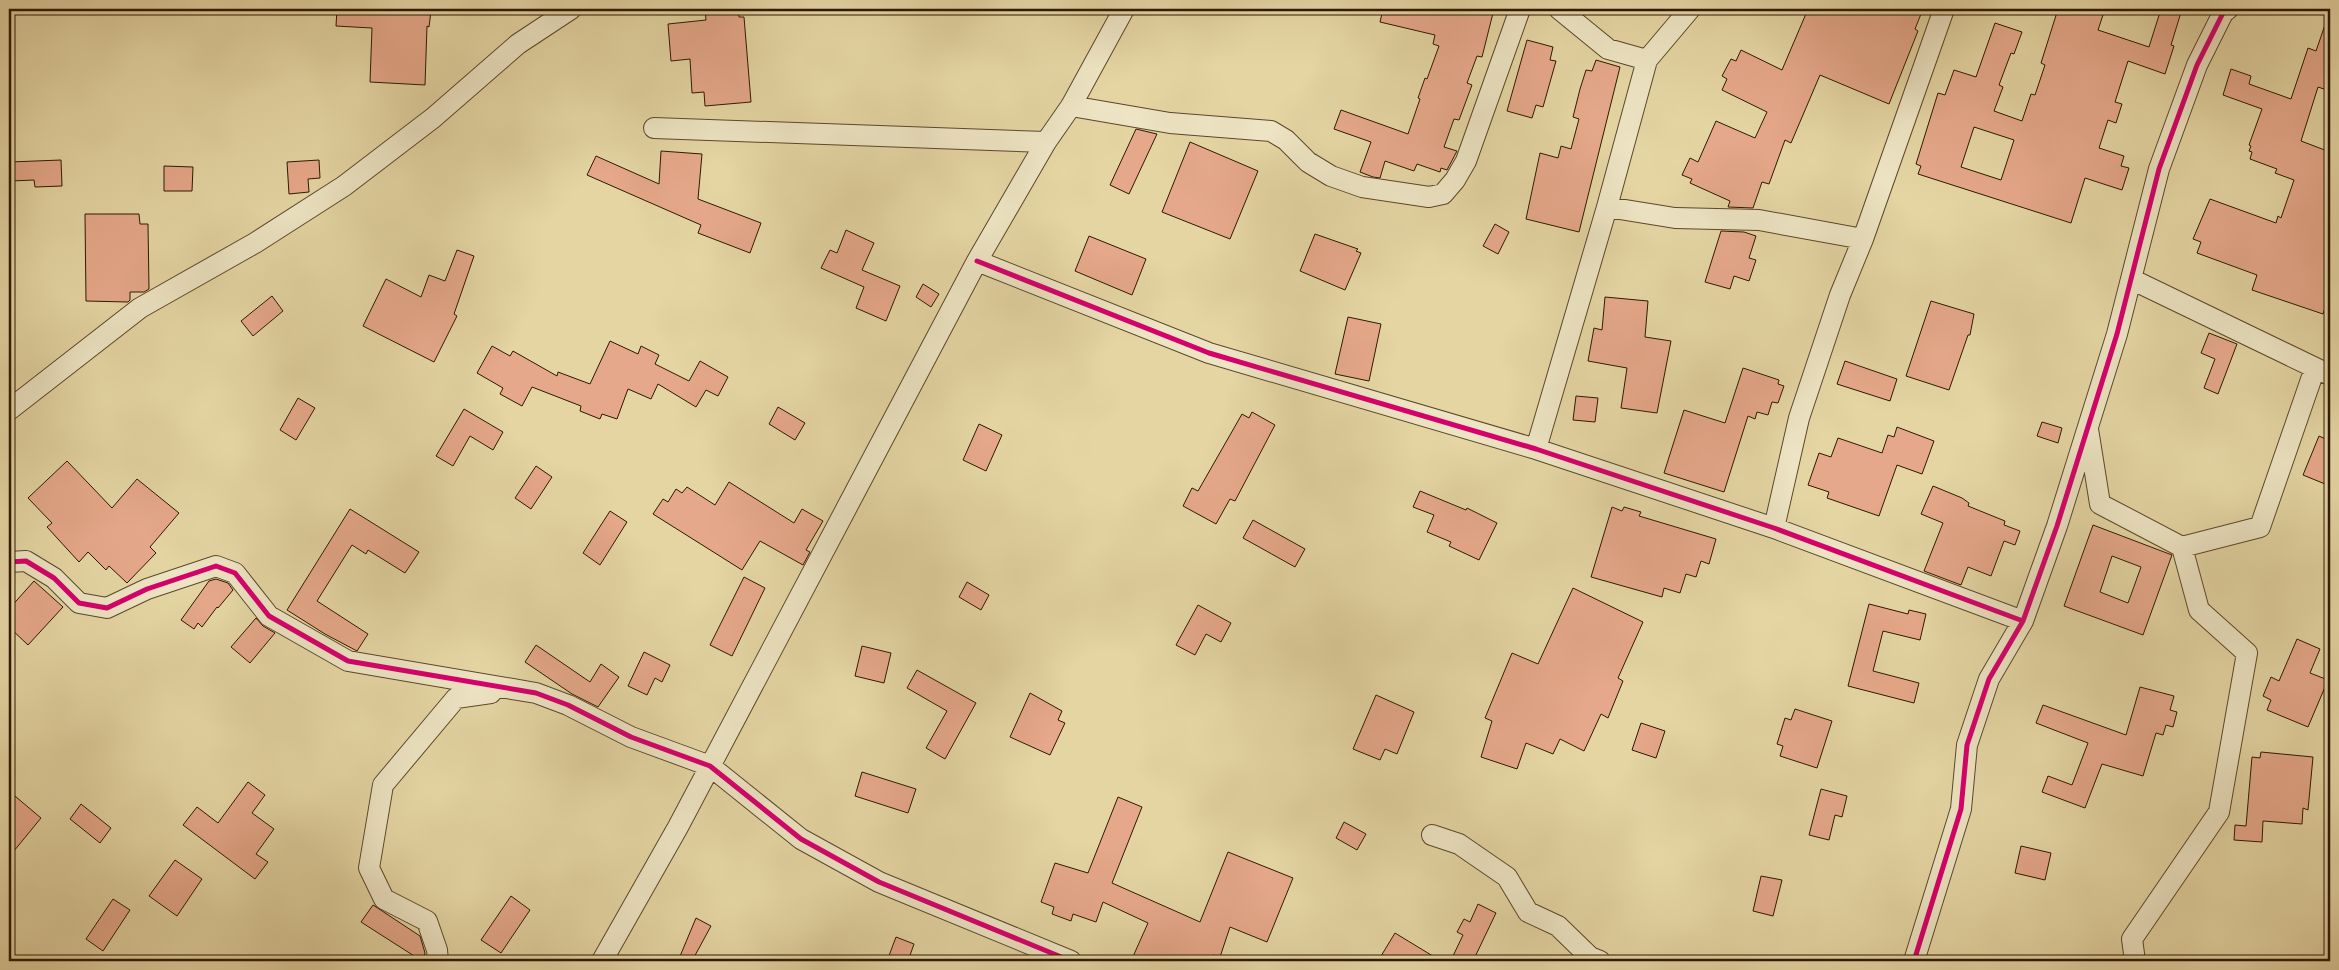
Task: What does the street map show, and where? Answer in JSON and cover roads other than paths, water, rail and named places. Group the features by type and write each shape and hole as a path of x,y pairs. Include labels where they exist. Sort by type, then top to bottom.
{"street":[{"path":"9,410 140,308 255,243 344,186 433,118 518,44 571,9"},
{"path":"602,961 678,828 977,260 1046,142 1071,106 1124,9"},
{"path":"1071,106 1170,123 1272,131 1286,140 1308,162 1331,176 1362,187 1429,197 1443,194 1455,180 1466,162 1520,9"},
{"path":"1536,449 1607,206 1647,60 1690,9"},
{"path":"1774,528 1799,418 1840,295 1863,239 1944,9"},
{"path":"1914,961 1961,809 1970,735 1989,679 2023,621 2057,526 2117,334 2159,169 2197,66 2223,13 2228,9"},
{"path":"1561,10 1608,49 1647,60"},
{"path":"654,128 1046,142"},
{"path":"1607,206 1676,218 1759,220 1863,239"},
{"path":"977,260 1209,353 1536,449 1774,528 2023,621"},
{"path":"2087,425 2100,504 2182,547 2260,527 2322,372 2131,278"},
{"path":"2135,961 2132,939 2219,812 2247,653 2199,610 2182,547"},
{"path":"9,562 26,561 54,578 78,603 108,608 147,589 216,566 235,574 269,616 348,661 536,693 568,705 631,737 710,766 801,839 879,882 1071,961"},
{"path":"438,961 437,950 428,921 384,899 369,868 383,784 456,698 490,692 536,693"},
{"path":"1432,835 1458,844 1507,877 1528,912 1558,926 1590,957 1600,961"}]}
